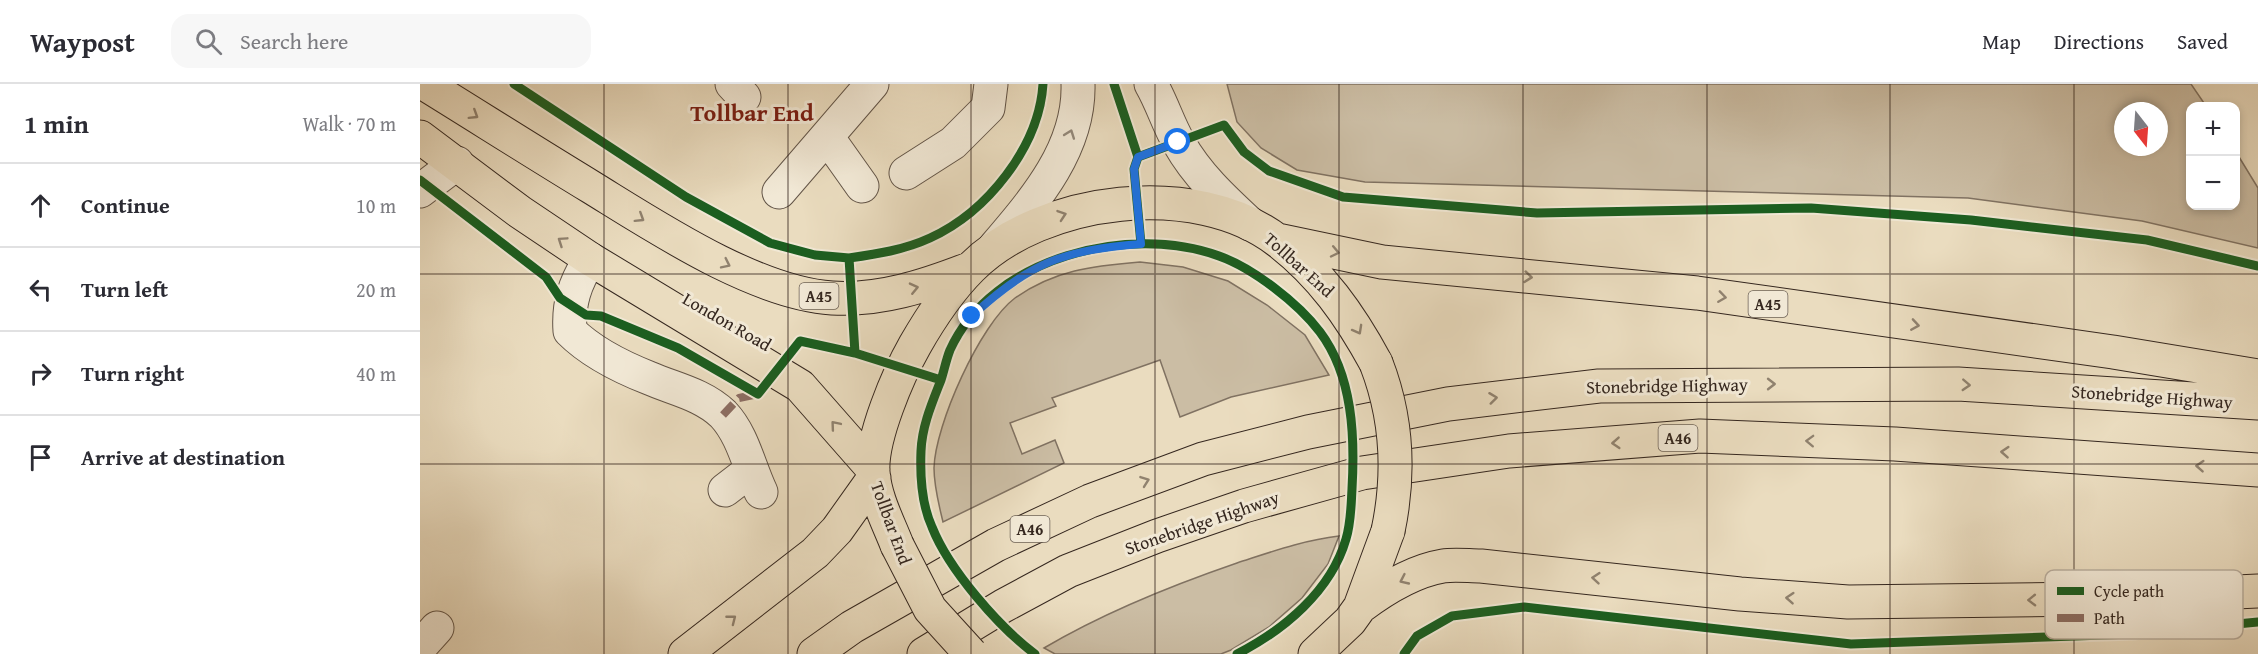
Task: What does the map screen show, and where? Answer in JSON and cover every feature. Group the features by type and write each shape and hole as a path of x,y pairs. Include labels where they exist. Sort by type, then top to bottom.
{"highway":[{"name":"A45","path":"425,84 673,238 753,277 808,294 851,298 927,285 981,260"},
{"name":"London Road","path":"420,137 520,212 590,259 800,386 873,474"},
{"name":"Tollbar End","path":"971,654 930,609 897,545 881,505 873,474 882,423 901,369 934,313 981,260 1029,227 1067,212 1109,205 1179,204 1250,224 1277,240 1329,288 1352,318 1376,363 1386,389 1394,423 1396,473 1388,531 1360,607 1350,621 1315,654"},
{"name":"A45","path":"1277,240 1382,262 1697,293 2113,352 2258,376"},
{"name":"Stonebridge Highway","path":"814,654 852,627 988,550 1090,501 1203,459 1308,432 1448,404 1599,386 1958,384 2258,403"},
{"name":"Stonebridge Highway","path":"924,654 1003,606 1068,571 1244,506 1362,473 1509,451 1700,436 1895,444 2258,470"},
{"path":"685,654 815,553 837,530 873,474"},
{"path":"1360,607 1382,591 1413,576 1444,566 1481,566 1740,594 1848,602 2045,600"},
{"path":"2243,592 2258,591"}],"street":[{"path":"779,192 873,84"},
{"path":"906,173 952,143 988,108 991,84"},
{"path":"981,260 1038,196 1053,170 1076,116 1078,84"},
{"path":"1159,89 1178,142 1197,170 1250,224"},
{"path":"828,138 862,186"},
{"path":"420,190 457,163"},
{"path":"590,259 575,284 569,313 570,331 596,352 648,378 698,396 723,415 744,448 756,482 725,490"}],"shaded area":[{"path":"1227,84 2191,84 2203,102 2186,102 2186,210 2240,210 2240,159 2258,188 2258,248 2142,221 1968,198 1365,182 1297,170 1261,148 1237,122"},
{"path":"1140,262 1183,267 1228,281 1267,305 1305,335 1329,375 1231,397 1180,417 1160,360 1052,398 1056,406 1010,423 1022,454 1055,440 1064,463 943,522 936,489 934,468 936,449 951,402 974,352 988,329 1015,298 1045,281 1074,271"},
{"path":"1339,536 1328,564 1302,598 1269,627 1221,654 1055,654 1044,648 1114,611 1187,581 1288,547"}],"marked path":[{"path":"723,415 739,398 758,394"}],"cycle path":[{"path":"514,84 686,197 770,243 815,255 849,258"},
{"path":"855,353 849,258 910,246 951,227 971,212 990,194 1021,154 1032,131 1043,84"},
{"path":"1114,84 1138,157"},
{"path":"1141,244 1134,169 1138,157 1224,125 1244,152 1269,171 1343,197 1537,213 1811,208 1971,220 2147,240 2258,266"},
{"path":"420,180 546,277 560,298 586,315 601,316 678,348 758,394 800,341 855,353 941,380 950,350 970,318 997,291 1030,271 1067,256 1106,247 1145,244 1184,247 1219,256 1246,269 1300,310 1320,332 1331,349 1350,408 1353,469 1348,533 1339,558 1329,576 1304,607 1288,621 1237,654"},
{"path":"941,380 928,415 922,442 921,480 929,518 950,561 976,596 1006,629 1035,654"},
{"path":"1404,654 1417,636 1452,616 1524,607 1851,644 2045,637"},
{"path":"2243,623 2258,622"}],"district":[{"name":"Tollbar End","path":"752,113"}],"route":[{"path":"972,316 998,293 1029,271 1057,258 1092,248 1141,244 1134,169 1138,157 1178,142"}]}
